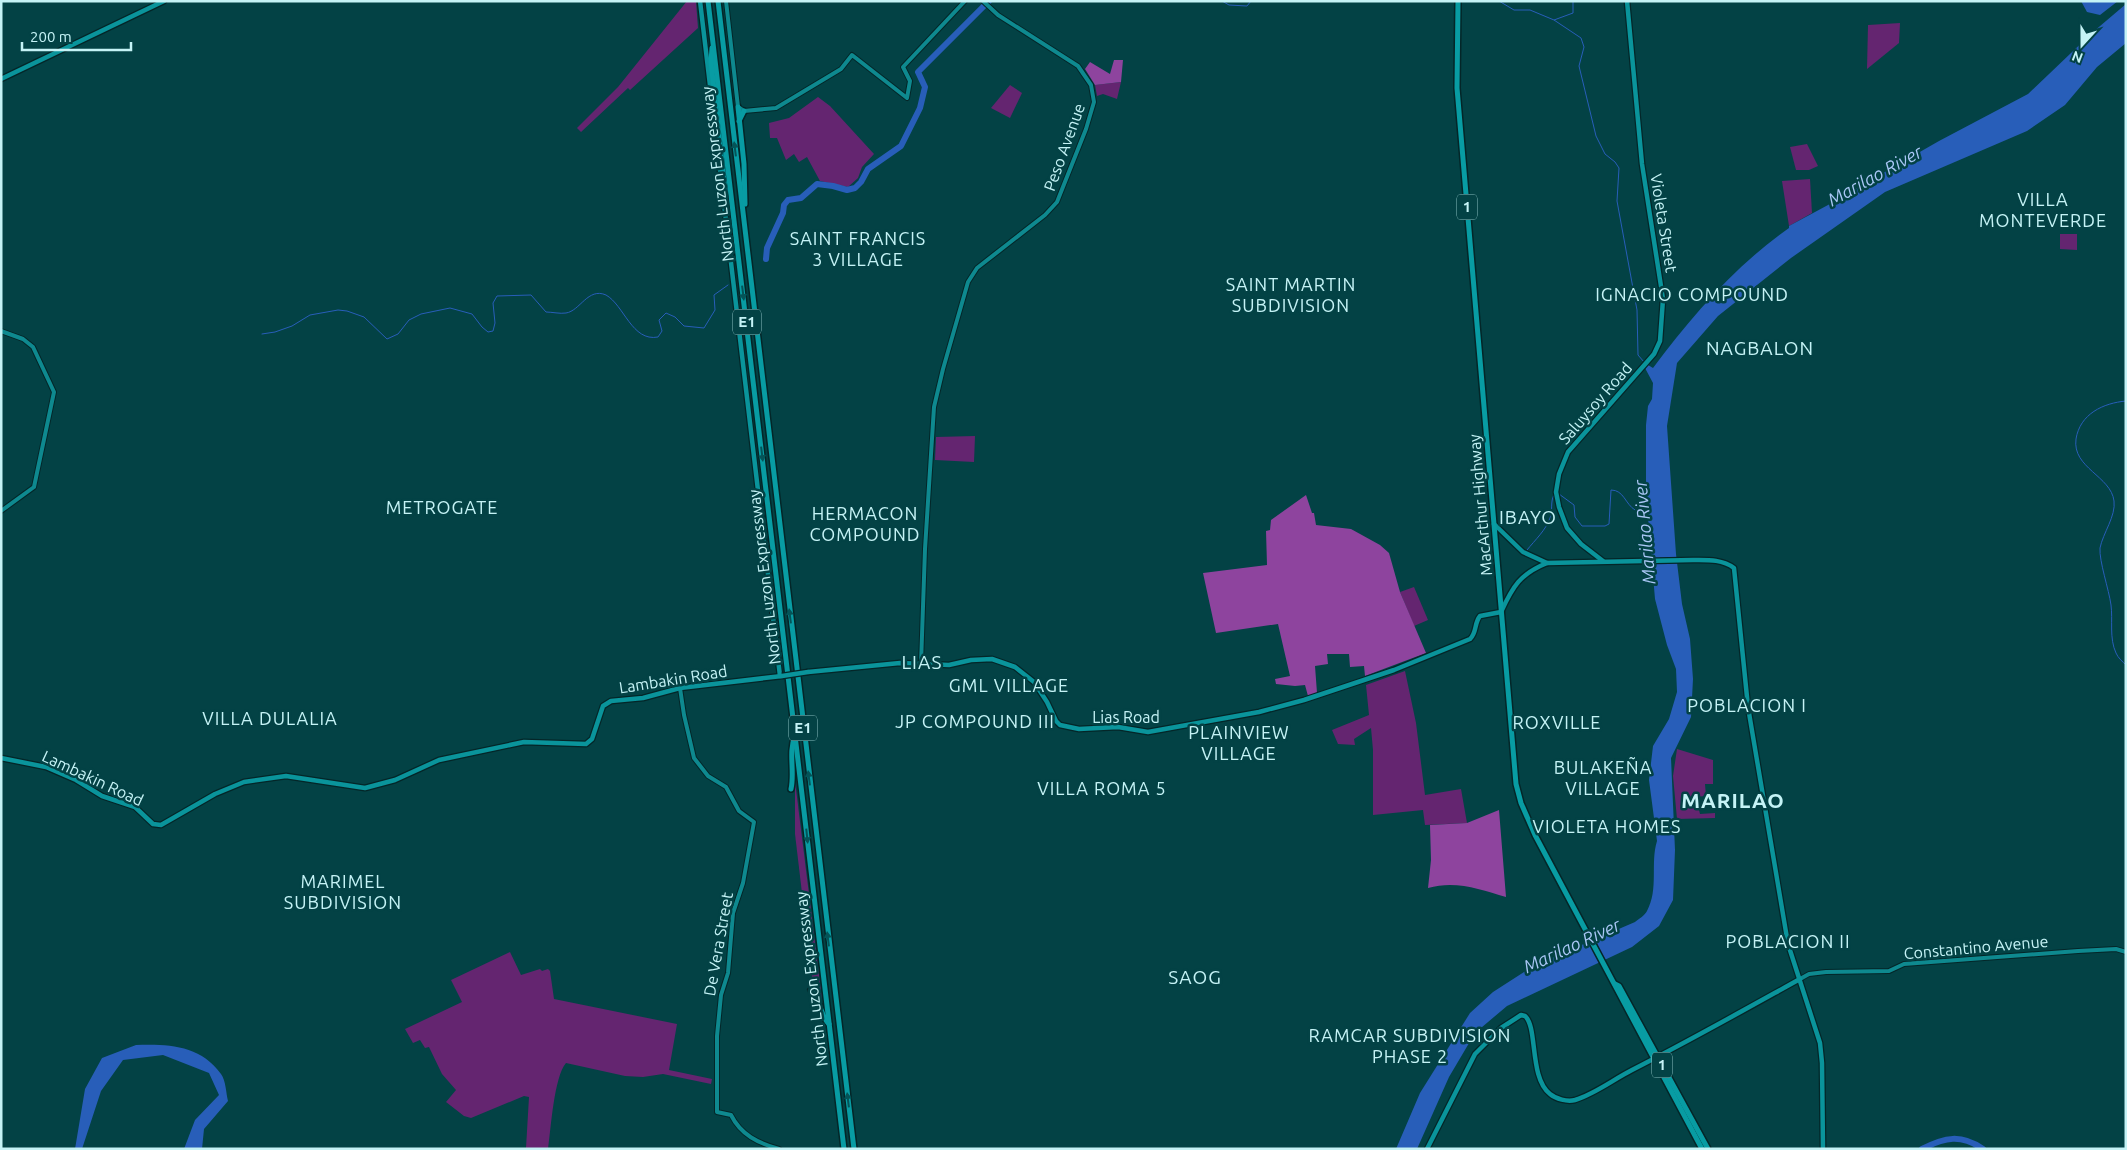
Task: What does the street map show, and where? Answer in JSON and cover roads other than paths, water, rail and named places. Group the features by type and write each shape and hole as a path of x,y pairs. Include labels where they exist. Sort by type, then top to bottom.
{"highway":[{"name":"North Luzon Expressway","path":"708,1 844,1149"},
{"name":"North Luzon Expressway","path":"718,1 854,1149"},
{"name":"MacArthur Highway","path":"1458,1 1457,81 1501,612 1518,792 1531,827 1609,972 1615,984 1614,987 1708,1149"},
{"path":"713,35 711,62 726,190 724,204"},
{"path":"738,107 738,122 744,164 746,232"},
{"path":"738,122 744,111"},
{"path":"791,789 793,770 791,744 795,736"},
{"path":"811,990 820,1003 824,1019 830,1024"},
{"name":"MacArthur Highway","path":"1656,1058 1702,1149"}],"main road":[{"path":"1,79 164,1"},
{"path":"700,1 781,676"},
{"name":"Violeta Street","path":"1627,1 1642,164 1663,299 1660,341 1658,348 1647,362"},
{"name":"Saluysoy Road","path":"1604,562 1581,544 1567,528 1559,507 1556,492 1557,482 1562,463 1568,452 1647,362"},
{"path":"1494,524 1523,552 1547,563"},
{"path":"1501,612 1520,579 1530,571 1547,563 1715,560 1734,568 1748,707 1788,944 1820,1043 1823,1149"},
{"name":"Lias Road","path":"781,676 900,663 949,665 971,660 997,660 1020,670 1034,682 1060,725 1079,729 1118,727 1148,732 1259,712 1312,698 1394,670 1470,639 1474,635 1475,624 1480,616 1501,612"},
{"name":"Lambakin Road","path":"1,758 35,764 53,770 76,780 102,796 135,807 153,824 161,825 215,794 244,782 286,776 365,788 395,780 440,760 524,742 583,745 589,743 592,739 601,710 605,704 611,701 642,698 680,688 781,676"},
{"path":"1427,1149 1475,1054 1501,1028 1520,1015 1527,1018 1530,1023 1533,1050 1542,1086 1549,1093 1568,1100 1579,1098 1656,1058 1800,979"}],"street":[{"path":"726,1 738,107 744,111 776,108 841,69 852,55 906,98 910,81 902,67 965,1"},
{"name":"Peso Avenue","path":"921,664 925,549 934,407 936,393 968,282 977,268 1044,216 1056,202 1086,129 1094,102 1091,85 1078,66 988,8 983,2"},
{"path":"1,331 23,339 33,347 45,369 55,395 34,487 1,511"},
{"name":"De Vera Street","path":"680,688 694,758 708,776 726,788 739,811 754,822 742,883 733,913 728,973 721,995 717,1036 717,1112 731,1115 737,1127 759,1143 779,1149"},
{"name":"Constantino Avenue","path":"1800,979 1809,974 1826,972 1889,971 1904,964 2078,951 2116,949 2126,952"}],"water":[{"path":"2081,1 2118,1 2100,15 2087,12"},
{"path":"2126,4 2126,43 2097,67 2065,105 2027,131 1885,192 1791,258 1718,316 1677,363 1667,426 1676,554 1682,604 1690,639 1693,679 1691,717 1671,758 1675,850 1673,900 1659,926 1632,947 1507,1006 1475,1033 1449,1077 1417,1149 1396,1149 1420,1093 1470,1013 1493,992 1535,965 1635,922 1642,917 1651,903 1657,841 1649,780 1653,746 1669,719 1677,692 1676,669 1667,645 1655,599 1646,495 1646,425 1648,406 1652,399 1653,383 1645,368 1648,365 1653,368 1715,293 1751,258 1789,228 1789,226 1939,141 2028,94 2093,32"},
{"path":"136,1045 172,1046 194,1052 213,1064 223,1077 228,1101 204,1129 202,1149 184,1149 195,1120 219,1095 209,1073 163,1055 123,1060 101,1091 82,1149 75,1149 85,1089 102,1058"}],"waterway":[{"path":"766,259 767,248 783,213 784,205 788,200 801,198 817,184 847,190 855,188 861,182 868,169 901,146 920,108 925,87 918,72 989,1"},
{"path":"1222,1 1229,5 1247,6 1251,1"},
{"path":"1499,1 1514,10 1530,10 1554,20"},
{"path":"1573,1 1573,13 1554,20 1581,38 1584,47 1579,66 1596,136 1605,154 1619,168 1617,201 1637,310 1638,355 1644,362"},
{"path":"262,334 292,326 310,315 338,310 364,317 387,339 398,334 409,320 421,314 450,308 472,314 488,332 493,331 495,323 493,303 497,296 531,295 546,312 564,313 576,308 594,294 600,293 612,300 641,334 649,337 658,337 662,331 659,320 666,313 675,317 684,326 704,328 715,310 714,295 728,285"},
{"path":"2126,401 2109,404 2094,411 2082,423 2076,439 2076,449 2080,457 2085,465 2106,485 2114,501 2113,513 2100,548 2100,554 2111,605 2114,647 2118,657 2126,665"},
{"name":"Marilao River","path":"1559,494 1574,505 1575,517 1582,526 1605,526 1609,524 1611,490 1619,492 1635,510"},
{"path":"1527,550 1548,522 1554,495"},
{"name":"Marilao River","path":"1638,510 1647,511"},
{"path":"1922,1149 1938,1142 1953,1139 1967,1141 1983,1149"}],"district":[{"name":"VILLA MONTEVERDE","path":"2043,210"},
{"name":"SAINT FRANCIS 3 VILLAGE","path":"858,249"},
{"name":"SAINT MARTIN SUBDIVISION","path":"1291,295"},
{"name":"IGNACIO COMPOUND","path":"1692,295"},
{"name":"NAGBALON","path":"1760,348"},
{"name":"METROGATE","path":"442,508"},
{"name":"IBAYO","path":"1528,517"},
{"name":"HERMACON COMPOUND","path":"865,524"},
{"name":"LIAS","path":"922,662"},
{"name":"GML VILLAGE","path":"1009,686"},
{"name":"POBLACION I","path":"1747,706"},
{"name":"VILLA DULALIA","path":"270,719"},
{"name":"JP COMPOUND III","path":"975,722"},
{"name":"ROXVILLE","path":"1557,723"},
{"name":"PLAINVIEW VILLAGE","path":"1239,743"},
{"name":"BULAKEÑA VILLAGE","path":"1603,778"},
{"name":"VILLA ROMA 5","path":"1102,789"},
{"name":"MARILAO","path":"1733,801"},
{"name":"VIOLETA HOMES","path":"1607,827"},
{"name":"MARIMEL SUBDIVISION","path":"343,892"},
{"name":"POBLACION II","path":"1788,942"},
{"name":"SAOG","path":"1195,977"},
{"name":"RAMCAR SUBDIVISION PHASE 2","path":"1410,1046"}]}
